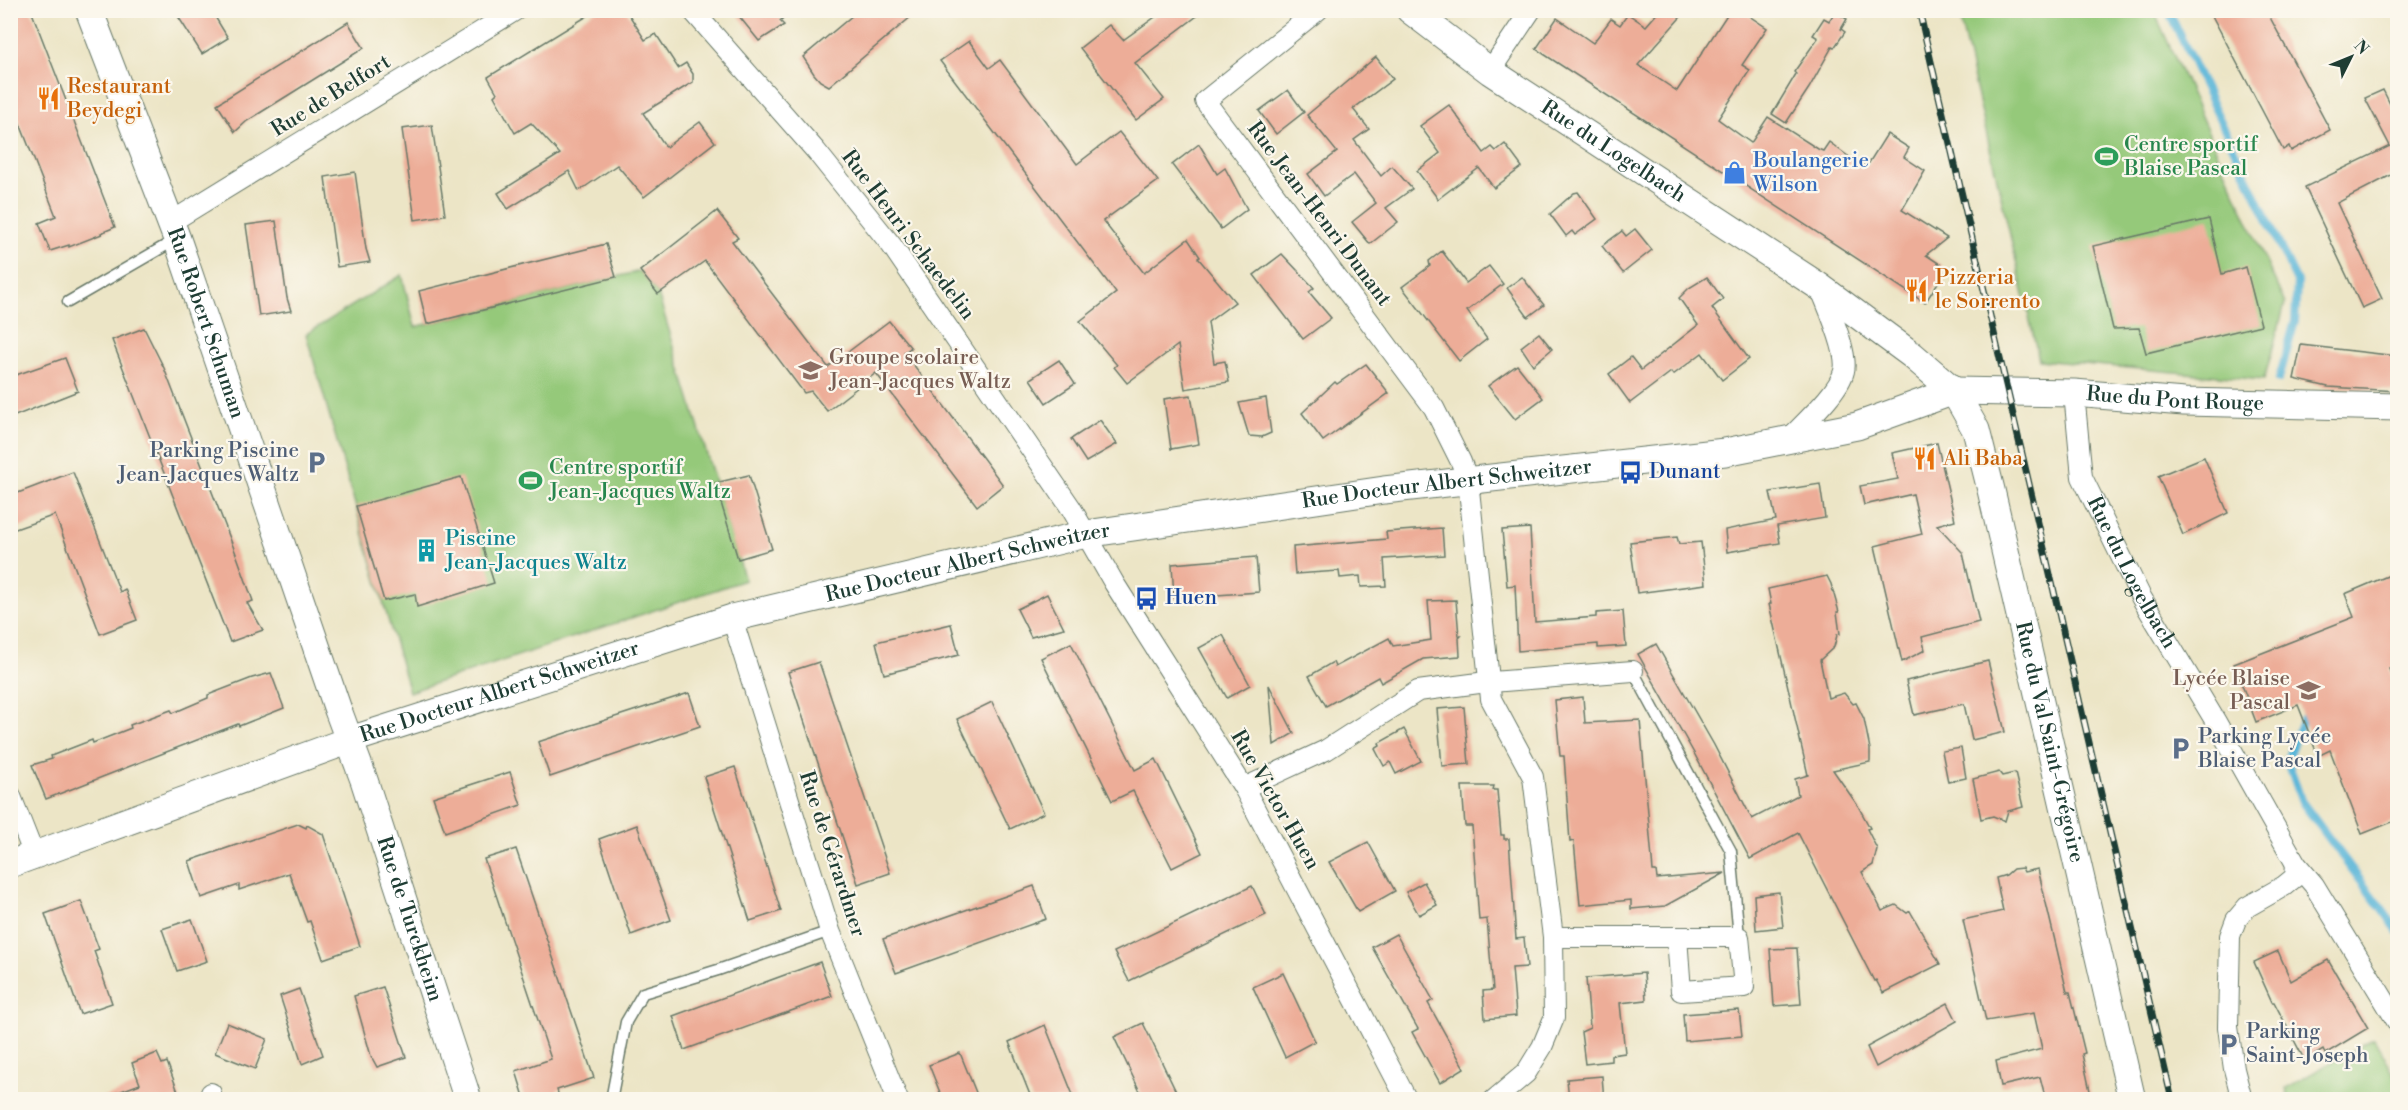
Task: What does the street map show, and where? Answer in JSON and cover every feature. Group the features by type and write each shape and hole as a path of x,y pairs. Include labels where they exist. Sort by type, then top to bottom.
{"street":[{"name":"Rue Robert Schuman","path":"89,10 174,230 350,740"},
{"name":"Rue de Belfort","path":"174,230 516,10"},
{"name":"Rue Henri Schaedelin","path":"692,10 816,151 892,246 1053,481 1086,534"},
{"name":"Rue Jean-Henri Dunant","path":"1318,10 1205,101 1434,408 1461,462 1467,480"},
{"name":"Rue du Logelbach","path":"1410,10 1491,71 1820,287 1912,355 1954,391"},
{"path":"1491,71 1531,10"},
{"path":"1789,439 1826,400 1844,371 1844,354 1820,287"},
{"name":"Rue Docteur Albert Schweitzer","path":"22,859 350,740 732,618 1086,534 1384,490 1725,452 1857,426 1954,391"},
{"name":"Rue du Pont Rouge","path":"1954,391 2074,393 2184,402 2397,406"},
{"name":"Rue du Val Saint-Grégoire","path":"1954,391 1976,430 2132,1100"},
{"name":"Rue du Logelbach","path":"2074,393 2082,477 2142,597 2296,864 2314,885 2397,1023"},
{"path":"1467,480 1491,699 1533,777 1553,937 1554,1018 1542,1047 1526,1073 1494,1100"},
{"name":"Rue Victor Huen","path":"1086,534 1114,583 1245,788 1407,1100"},
{"name":"Rue de Gérardmer","path":"732,618 830,931 898,1100"},
{"path":"1245,788 1326,750 1418,692 1489,683 1633,671"},
{"name":"Rue de Turckheim","path":"350,740 468,1100"},
{"path":"10,794 22,859"},
{"path":"2242,1100 2234,1069 2228,1027 2230,936 2236,920 2247,907 2284,886 2295,877 2296,864"},
{"path":"1553,937 1677,937 1739,937 1744,987 1681,991 1677,937"}],"lane":[{"path":"68,302 174,230"},
{"path":"1633,671 1731,851 1739,937"},
{"path":"611,1100 626,1022 643,993 830,931"}],"green space":[{"name":"Centre sportif Blaise Pascal","path":"1958,11 2154,11 2285,304 2264,380 2039,360"},
{"name":"Centre sportif Jean-Jacques Waltz","path":"640,271 658,294 745,580 409,692 306,334 402,275 415,327"},
{"path":"2374,1038 2397,1080 2397,1099 2289,1099 2286,1088"}],"building":[{"path":"10,10 31,10 115,227 69,247 69,245 50,251 39,223 56,216 10,98"},
{"path":"174,10 211,10 228,38 202,54"},
{"path":"597,10 626,10 645,40 656,34 678,68 686,63 693,74 693,82 643,113 666,147 700,122 715,142 644,197 617,165 579,191 569,171 508,209 498,193 560,154 531,123 515,133 494,96 497,93 488,77"},
{"path":"734,10 791,10 780,21 784,25 759,41"},
{"path":"859,10 919,10 829,86 820,81 803,57"},
{"path":"1165,10 1205,10 1135,63 1164,99 1136,120 1080,48 1109,25 1123,40"},
{"path":"1660,10 1687,10 1638,65 1677,91 1730,10 1740,10 1767,28 1742,65 1750,70 1718,119 1751,143 1768,117 1818,149 1823,151 1829,142 1856,162 1858,160 1867,166 1887,134 1909,148 1904,157 1925,171 1902,210 1947,238 1926,255 1943,266 1940,269 1944,273 1925,303 1536,49 1557,18 1593,43 1611,19 1620,25 1628,14 1646,26"},
{"path":"2209,10 2266,10 2330,130 2291,151 2289,146 2283,150"},
{"path":"1835,12 1847,19 1841,29 1845,32 1834,48 1832,47 1786,123 1772,114 1796,74 1794,72 1818,38 1813,35 1824,18 1829,21"},
{"path":"348,22 364,48 247,121 235,132 217,104"},
{"path":"969,41 989,68 1000,60 1077,164 1119,132 1158,181 1103,221 1144,273 1188,239 1200,257 1198,258 1235,302 1208,322 1214,363 1225,361 1229,382 1185,389 1178,345 1127,383 1114,367 1117,365 1080,321 1116,293 940,61"},
{"path":"1376,57 1393,79 1353,109 1369,129 1354,140 1381,176 1392,166 1412,189 1386,208 1398,222 1370,244 1352,222 1376,203 1354,174 1324,196 1308,174 1337,152 1307,115"},
{"path":"1288,90 1304,112 1276,134 1259,111"},
{"path":"2383,90 2397,118 2397,172 2337,203 2382,299 2362,308 2305,187 2390,146 2365,98"},
{"path":"1449,105 1484,153 1492,147 1496,151 1505,144 1522,167 1494,188 1479,168 1438,199 1417,171 1440,153 1420,126"},
{"path":"432,125 445,215 415,220 402,129"},
{"path":"1199,144 1217,174 1225,168 1247,209 1221,229 1172,165"},
{"path":"355,172 366,249 370,262 337,267 325,177"},
{"path":"1578,192 1597,219 1575,235 1572,231 1566,236 1550,214"},
{"path":"717,211 738,238 732,241 828,367 889,321 911,348 904,352 1003,485 977,506 876,373 827,411 811,391 804,393 705,261 658,294 640,271"},
{"path":"2209,219 2222,274 2246,267 2261,325 2146,353 2139,328 2113,329 2093,246"},
{"path":"276,221 287,298 291,311 259,316 246,225"},
{"path":"1635,229 1652,250 1623,273 1602,246 1622,231 1626,236"},
{"path":"606,244 616,277 427,324 419,291"},
{"path":"1442,251 1466,283 1489,266 1503,284 1467,311 1487,339 1459,361 1402,287 1430,266 1429,261"},
{"path":"1282,254 1314,288 1309,292 1331,318 1303,339 1254,275"},
{"path":"1522,277 1544,305 1528,317 1507,288"},
{"path":"1707,277 1723,299 1712,308 1749,359 1722,380 1702,353 1673,375 1671,372 1630,403 1609,374 1631,357 1641,370 1698,325 1679,298 1689,288"},
{"path":"144,328 164,368 238,559 253,601 247,603 263,630 230,642 112,340"},
{"path":"1539,333 1552,349 1533,365 1521,347"},
{"path":"2301,345 2397,356 2397,391 2328,387 2294,379"},
{"path":"65,358 78,391 10,418 10,377"},
{"path":"1059,360 1075,384 1046,403 1030,379"},
{"path":"1366,364 1389,393 1323,441 1302,413 1335,382 1337,384"},
{"path":"1517,365 1543,398 1515,419 1488,386"},
{"path":"1191,395 1199,444 1171,449 1164,399"},
{"path":"1266,398 1271,433 1262,437 1249,436 1239,403"},
{"path":"1100,420 1117,444 1086,462 1071,439"},
{"path":"1937,443 1955,520 1937,525 1963,553 1979,622 1922,637 1925,650 1902,662 1875,546 1922,534 1913,494 1864,505 1860,486 1898,479 1892,453"},
{"path":"2204,457 2228,513 2183,535 2158,476"},
{"path":"73,472 120,592 125,589 137,620 100,634 55,515 10,531 10,496"},
{"path":"749,475 772,549 738,559 715,483"},
{"name":"Piscine Jean-Jacques Waltz","path":"461,477 494,583 417,607 415,594 384,601 356,506"},
{"path":"1820,484 1825,518 1777,526 1780,543 1727,552 1725,530 1776,520 1770,492"},
{"path":"1442,528 1444,555 1384,559 1386,586 1361,587 1360,576 1340,578 1339,571 1295,574 1293,547 1387,539 1386,532"},
{"path":"1530,528 1535,622 1596,617 1596,613 1623,611 1626,646 1598,648 1598,644 1518,651 1515,585 1507,586 1502,530"},
{"path":"1677,537 1679,544 1701,542 1706,584 1637,593 1630,542"},
{"path":"1256,557 1259,592 1174,598 1172,564"},
{"path":"2397,572 2397,666 2389,669 2397,689 2397,820 2362,834 2330,750 2318,756 2298,705 2256,722 2234,664 2354,617 2345,594"},
{"path":"1827,576 1839,612 1837,612 1840,634 1837,635 1834,647 1820,660 1828,698 1844,693 1853,704 1856,703 1864,719 1870,749 1870,762 1833,770 1858,806 1870,828 1867,829 1877,849 1873,865 1862,872 1882,911 1896,905 1907,913 1910,911 1940,964 1883,993 1876,980 1874,981 1798,833 1750,859 1638,654 1656,644 1714,745 1752,819 1798,795 1795,779 1808,775 1769,604 1771,604 1768,589"},
{"path":"1047,594 1064,628 1031,637 1017,609"},
{"path":"1456,600 1459,636 1461,636 1459,638 1460,656 1423,659 1381,683 1378,677 1326,706 1309,676 1333,662 1335,667 1389,638 1393,646 1431,640 1428,601"},
{"path":"951,624 959,655 884,674 876,642"},
{"path":"1223,635 1250,685 1227,698 1199,648"},
{"path":"1071,643 1135,770 1156,759 1202,853 1172,868 1133,791 1112,801 1041,658"},
{"path":"1988,661 2005,732 1972,740 1964,704 1914,715 1906,681"},
{"path":"819,662 890,873 858,884 788,672"},
{"path":"271,673 284,708 46,799 32,765 52,759 51,756 92,740 93,743 131,728 130,725 171,710 173,713 208,698 208,695 252,678"},
{"path":"1269,685 1294,733 1274,745"},
{"path":"689,693 700,726 550,777 538,742"},
{"path":"1583,697 1585,723 1640,720 1653,871 1656,871 1657,879 1725,873 1665,906 1631,909 1631,900 1580,905 1574,841 1570,842 1564,756 1560,756 1555,700"},
{"path":"992,702 1044,813 1010,829 957,719"},
{"path":"1464,707 1469,764 1442,766 1437,709"},
{"path":"1404,729 1421,761 1396,774 1390,762 1384,766 1375,749 1380,746 1379,743"},
{"path":"1961,748 1966,778 1948,782 1942,751"},
{"path":"735,767 781,911 750,921 704,777"},
{"path":"510,772 521,805 445,832 433,797"},
{"path":"1999,772 2002,776 2015,773 2023,807 2008,811 2005,821 1993,816 1981,819 1973,779"},
{"path":"1462,786 1494,786 1493,790 1497,790 1501,835 1504,835 1504,839 1509,839 1516,939 1524,938 1527,967 1512,968 1516,1016 1485,1019 1483,991 1493,990 1487,919 1479,920 1472,826 1465,826"},
{"path":"298,824 306,828 307,825 323,834 360,946 323,959 310,921 307,922 289,873 239,890 239,885 201,898 189,861"},
{"path":"637,825 671,920 631,935 599,839"},
{"path":"1368,842 1395,891 1358,912 1329,862"},
{"path":"516,849 594,1078 557,1090 560,1100 525,1100 516,1071 551,1059 484,859"},
{"path":"2022,868 2024,872 2038,869 2067,992 2070,992 2085,1053 2082,1054 2092,1100 2046,1100 2040,1077 2001,1086 1996,1061 2042,1049 2034,1013 1986,1021 1963,920 2003,911 1996,878 2006,875 2013,869"},
{"path":"1424,882 1437,905 1419,915 1406,892"},
{"path":"1034,886 1046,919 896,973 883,939"},
{"path":"1252,886 1266,915 1129,981 1114,952"},
{"path":"1779,892 1783,927 1756,930 1754,895"},
{"path":"81,901 99,949 94,951 112,1003 80,1014 45,914"},
{"path":"192,919 207,961 177,971 162,929"},
{"path":"1396,934 1433,1000 1428,1003 1464,1068 1440,1083 1412,1032 1418,1029 1372,947"},
{"path":"1797,948 1801,1004 1774,1006 1770,949"},
{"path":"2278,951 2291,981 2328,960 2368,1028 2325,1054 2323,1050 2305,1061 2272,1002 2254,962"},
{"path":"820,962 832,996 684,1050 673,1016"},
{"path":"1283,973 1315,1041 1285,1057 1253,987"},
{"path":"1644,973 1646,1000 1620,1003 1625,1053 1611,1055 1611,1061 1585,1064 1581,1032 1590,1028 1586,978"},
{"path":"383,987 406,1057 377,1067 371,1056 354,996"},
{"path":"299,989 323,1055 302,1064 280,996"},
{"path":"1948,1003 1957,1021 1876,1067 1867,1047"},
{"path":"1739,1010 1742,1036 1685,1041 1683,1014"},
{"path":"227,1023 267,1039 255,1069 215,1053"},
{"path":"1143,1023 1180,1100 1144,1100 1114,1037"},
{"path":"1045,1025 1075,1100 1032,1100 1009,1042"},
{"path":"157,1053 162,1064 167,1062 181,1100 105,1100 105,1097 140,1084 132,1063"},
{"path":"960,1053 979,1100 943,1100 929,1065"},
{"path":"1602,1076 1604,1100 1569,1100 1567,1079"}],"waterway":[{"path":"2168,10 2297,282 2295,321 2279,379"},
{"path":"2303,719 2287,759 2302,802 2398,931"}],"railway":[{"path":"1919,10 2172,1100"}],"place":[{"name":"Restaurant Beydegi","path":"49,99"},
{"name":"Centre sportif Blaise Pascal","path":"2106,157"},
{"name":"Boulangerie Wilson","path":"1735,173"},
{"name":"Pizzeria le Sorrento","path":"1917,290"},
{"name":"Groupe scolaire Jean-Jacques Waltz","path":"811,370"},
{"name":"Ali Baba","path":"1925,459"},
{"name":"Parking Piscine Jean-Jacques Waltz","path":"317,463"},
{"name":"Dunant","path":"1631,472"},
{"name":"Centre sportif Jean-Jacques Waltz","path":"531,480"},
{"name":"Piscine Jean-Jacques Waltz","path":"427,551"},
{"name":"Huen","path":"1147,598"},
{"name":"Lycée Blaise Pascal","path":"2308,691"},
{"name":"Parking Lycée Blaise Pascal","path":"2180,749"},
{"name":"Parking Saint-Joseph","path":"2228,1044"}]}
